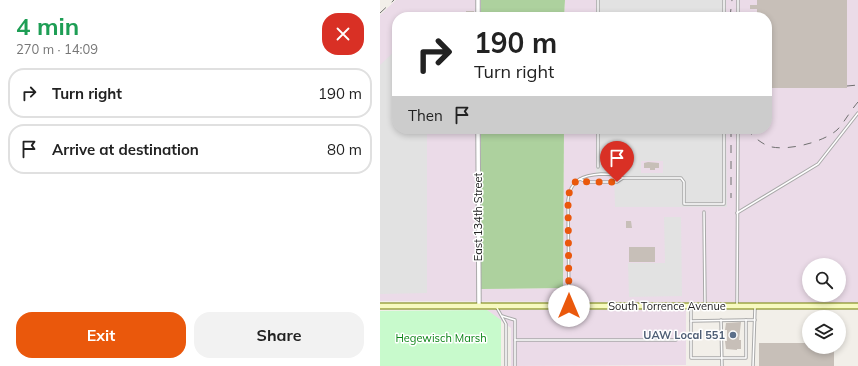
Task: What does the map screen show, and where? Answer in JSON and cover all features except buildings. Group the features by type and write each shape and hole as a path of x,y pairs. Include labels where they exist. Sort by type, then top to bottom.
{"main road":[{"name":"South Torrence Avenue","path":"380,306 858,306"}],"street":[{"path":"478,0 478,12"},
{"name":"East 134th Street","path":"478,134 479,306"}],"lane":[{"path":"598,0 598,12"},
{"path":"724,0 724,12"},
{"path":"738,0 738,12"},
{"path":"737,213 818,164 858,113"},
{"path":"598,134 598,167"},
{"path":"569,306 569,196 573,184 591,174 617,174 623,178 681,178 684,182 684,204 724,204 724,134"},
{"path":"737,306 738,134"},
{"path":"580,179 587,182 617,182 623,178"},
{"path":"704,212 705,306"},
{"path":"496,306 506,324 506,366"},
{"path":"691,306 691,358 746,358 746,320"},
{"path":"753,366 755,306"},
{"path":"502,316 515,320 515,366"},
{"path":"721,320 722,366"},
{"path":"691,321 755,320"},
{"path":"515,340 676,340"}],"shaded area":[{"path":"396,0 481,0 481,12 392,12 392,134 481,134 482,289 563,288 564,134 772,134 772,12 564,12 565,0 858,0 858,303 380,301 380,15"},
{"path":"596,0 726,0 726,12 596,12"},
{"path":"392,54 392,134 427,134 427,293 380,294 380,65"},
{"path":"596,134 726,134 727,207 615,207 614,173 596,173","holes":["641,161 663,161 663,173 641,173"]},
{"path":"664,217 681,217 682,296 629,297 628,263 665,263"},
{"path":"487,310 686,310 686,365 511,366 511,328"}],"green space":[{"path":"481,0 565,0 564,12 481,12"},
{"path":"481,134 564,134 563,288 481,289"},
{"name":"Hegewisch Marsh","path":"487,310 501,320 501,366 380,366 380,311"}],"railway":[{"path":"380,13 394,0"},
{"path":"731,12 732,0"},
{"path":"847,86 858,85"},
{"path":"751,134 768,146 776,148 805,145 832,134 838,129 858,102"},
{"path":"731,134 731,198"}],"place":[{"name":"UAW Local 551","path":"733,335"}],"route":[{"path":"569,306 568,200 571,188 573,184 580,179 587,182 617,182"}]}
